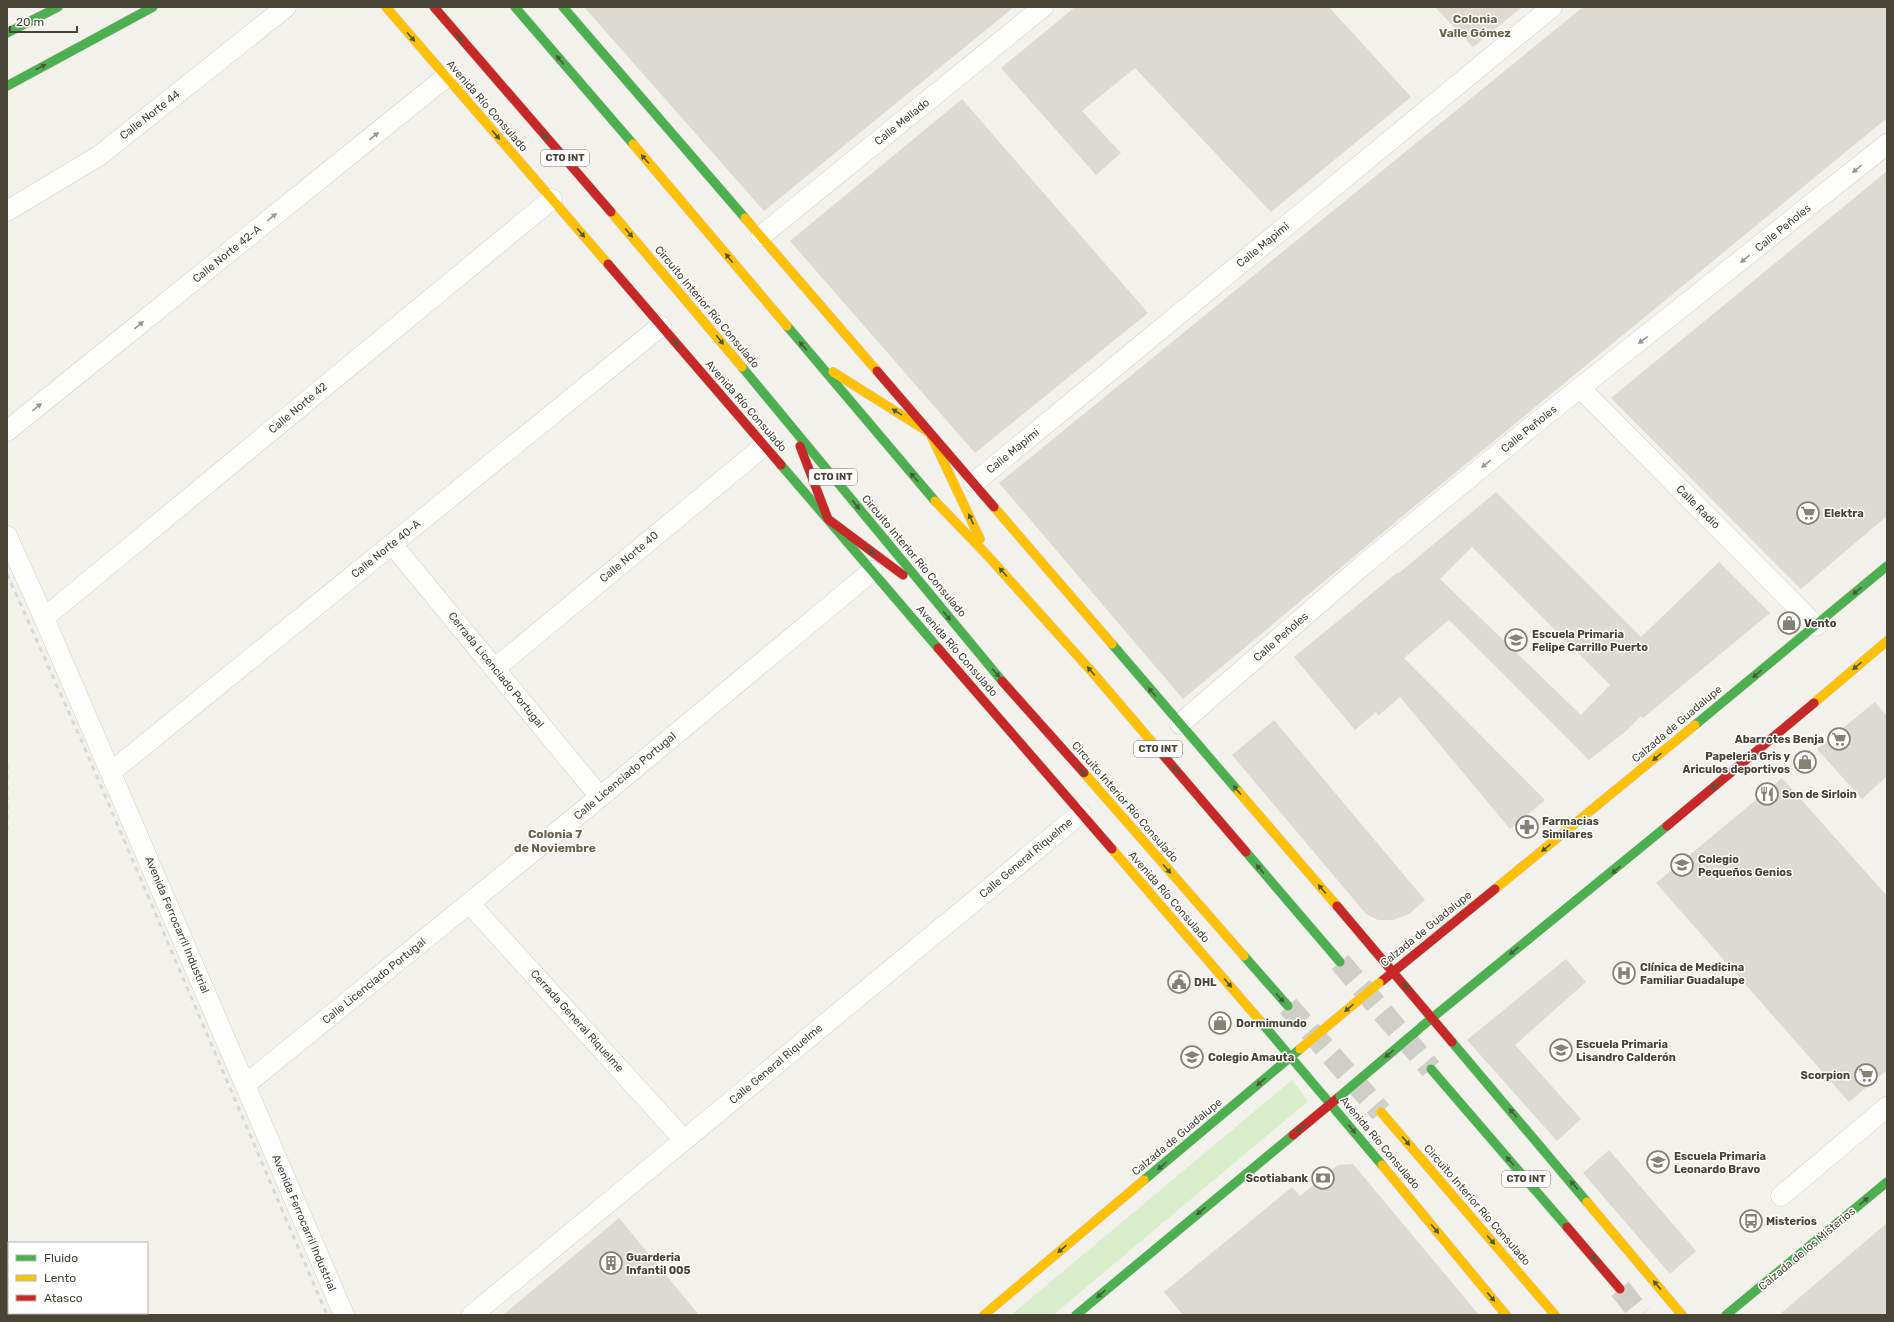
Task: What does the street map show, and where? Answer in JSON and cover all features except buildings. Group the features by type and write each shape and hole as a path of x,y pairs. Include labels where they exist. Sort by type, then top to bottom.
{"main road":[{"path":"7,33 58,7"},
{"path":"7,86 152,7"},
{"name":"Avenida Río Consulado","path":"386,7 1331,1103 1506,1315"},
{"name":"Circuito Interior Río Consulado","path":"434,7 695,310 931,596 1288,1006"},
{"name":"CTO INT","path":"514,7 700,222 907,470 987,555 1093,674 1340,962"},
{"name":"CTO INT","path":"563,7 1394,972 1682,1315"},
{"path":"815,361 930,433 987,555"},
{"path":"793,428 828,519 931,596"},
{"name":"Calzada de Guadalupe","path":"984,1315 1379,983 1816,626 1887,566"},
{"path":"1076,1315 1340,1096 1432,1017 1610,874 1887,641"},
{"name":"CTO INT","path":"1430,1069 1620,1289"},
{"name":"Circuito Interior Río Consulado","path":"1381,1112 1555,1315"},
{"name":"Calzada de los Misterios","path":"1726,1315 1746,1307 1887,1182"}],"street":[{"name":"Calle Norte 44","path":"7,211 100,155 286,7"},
{"name":"Calle Mellado","path":"761,236 1043,7"},
{"name":"Calle Mapimi","path":"974,483 1552,7"},
{"name":"Calle Norte 42-A","path":"7,431 446,77"},
{"name":"Calle Peñoles","path":"1180,724 1362,566 1532,426 1581,389 1887,144"},
{"name":"Calle Norte 42","path":"44,618 552,199"},
{"name":"Calle Norte 40-A","path":"111,772 661,326"},
{"name":"Calle Radio","path":"1581,389 1816,626"},
{"name":"Calle Norte 40","path":"494,669 764,446"},
{"name":"Avenida Ferrocarril Industrial","path":"7,536 111,772 344,1315"},
{"name":"Cerrada Licenciado Portugal","path":"392,544 600,797"},
{"name":"Calle Licenciado Portugal","path":"245,1085 600,797 872,571"},
{"name":"Calle General Riquelme","path":"472,1315 1081,813"},
{"name":"Cerrada General Riquelme","path":"469,903 684,1140"},
{"path":"1781,1196 1887,1107"}],"green space":[{"path":"1292,1080 1308,1101 1053,1315 1011,1315"}],"tunnel":[{"path":"1340,962 1431,1069"},
{"path":"1288,1006 1381,1112"},
{"path":"1620,1289 1641,1315"}],"railway":[{"path":"7,574 83,744 327,1315"},
{"path":"7,765 7,830"}],"traffic: fast":[{"path":"7,33 58,7"},
{"path":"7,86 153,7"},
{"path":"515,7 633,144"},
{"path":"563,7 745,218"},
{"path":"787,326 935,501"},
{"path":"742,367 1002,681"},
{"path":"781,465 938,648"},
{"path":"1695,725 1887,566"},
{"path":"1112,644 1238,791"},
{"path":"1421,1027 1667,826"},
{"path":"1246,852 1340,962"},
{"path":"1244,956 1288,1006"},
{"path":"1261,1022 1382,1165"},
{"path":"1340,1096 1419,1029"},
{"path":"1452,1042 1587,1202"},
{"path":"1144,1180 1300,1049"},
{"path":"1431,1069 1567,1227"},
{"path":"1076,1315 1293,1135"},
{"path":"1726,1315 1887,1182"}],"traffic: slow":[{"path":"386,7 608,264"},
{"path":"633,144 787,326"},
{"path":"611,212 742,367"},
{"path":"745,218 877,371"},
{"path":"833,372 930,433 980,539"},
{"path":"935,501 987,555 1093,673 1163,755"},
{"path":"994,507 1112,644"},
{"path":"1814,703 1887,641"},
{"path":"1495,889 1695,725"},
{"path":"1084,773 1244,956"},
{"path":"1238,791 1337,906"},
{"path":"1112,849 1261,1022"},
{"path":"1300,1049 1379,983"},
{"path":"1381,1112 1555,1315"},
{"path":"1382,1165 1506,1315"},
{"path":"984,1315 1144,1180"},
{"path":"1587,1202 1682,1315"}],"traffic: jam":[{"path":"434,7 611,212"},
{"path":"608,264 781,465"},
{"path":"877,371 994,507"},
{"path":"800,446 828,519 903,575"},
{"path":"938,648 1112,849"},
{"path":"1002,681 1084,773"},
{"path":"1667,826 1814,703"},
{"path":"1163,755 1246,852"},
{"path":"1382,981 1495,889"},
{"path":"1337,906 1452,1042"},
{"path":"1293,1135 1340,1096"},
{"path":"1567,1227 1620,1289"}],"place":[{"name":"Elektra","path":"1808,513"},
{"name":"Vento","path":"1789,623"},
{"name":"Escuela Primaria Felipe Carrillo Puerto","path":"1516,640"},
{"name":"Abarrotes Benja","path":"1839,739"},
{"name":"Papeleria Gris y Ariculos deportivos","path":"1805,762"},
{"name":"Son de Sirloin","path":"1767,794"},
{"name":"Farmacias Similares","path":"1527,827"},
{"name":"Colegio Pequeños Genios","path":"1682,865"},
{"name":"Clínica de Medicina Familiar Guadalupe","path":"1624,973"},
{"name":"DHL","path":"1179,982"},
{"name":"Dormimundo","path":"1220,1023"},
{"name":"Escuela Primaria Lisandro Calderón","path":"1561,1050"},
{"name":"Colegio Amauta","path":"1192,1057"},
{"name":"Scorpion","path":"1866,1075"},
{"name":"Escuela Primaria Leonardo Bravo","path":"1658,1162"},
{"name":"Scotiabank","path":"1323,1178"},
{"name":"Misterios","path":"1751,1221"},
{"name":"Guarderia Infantil 005","path":"611,1263"}],"district":[{"name":"Colonia Valle Gómez","path":"1475,26"},
{"name":"Colonia 7 de Noviembre","path":"555,841"}]}
